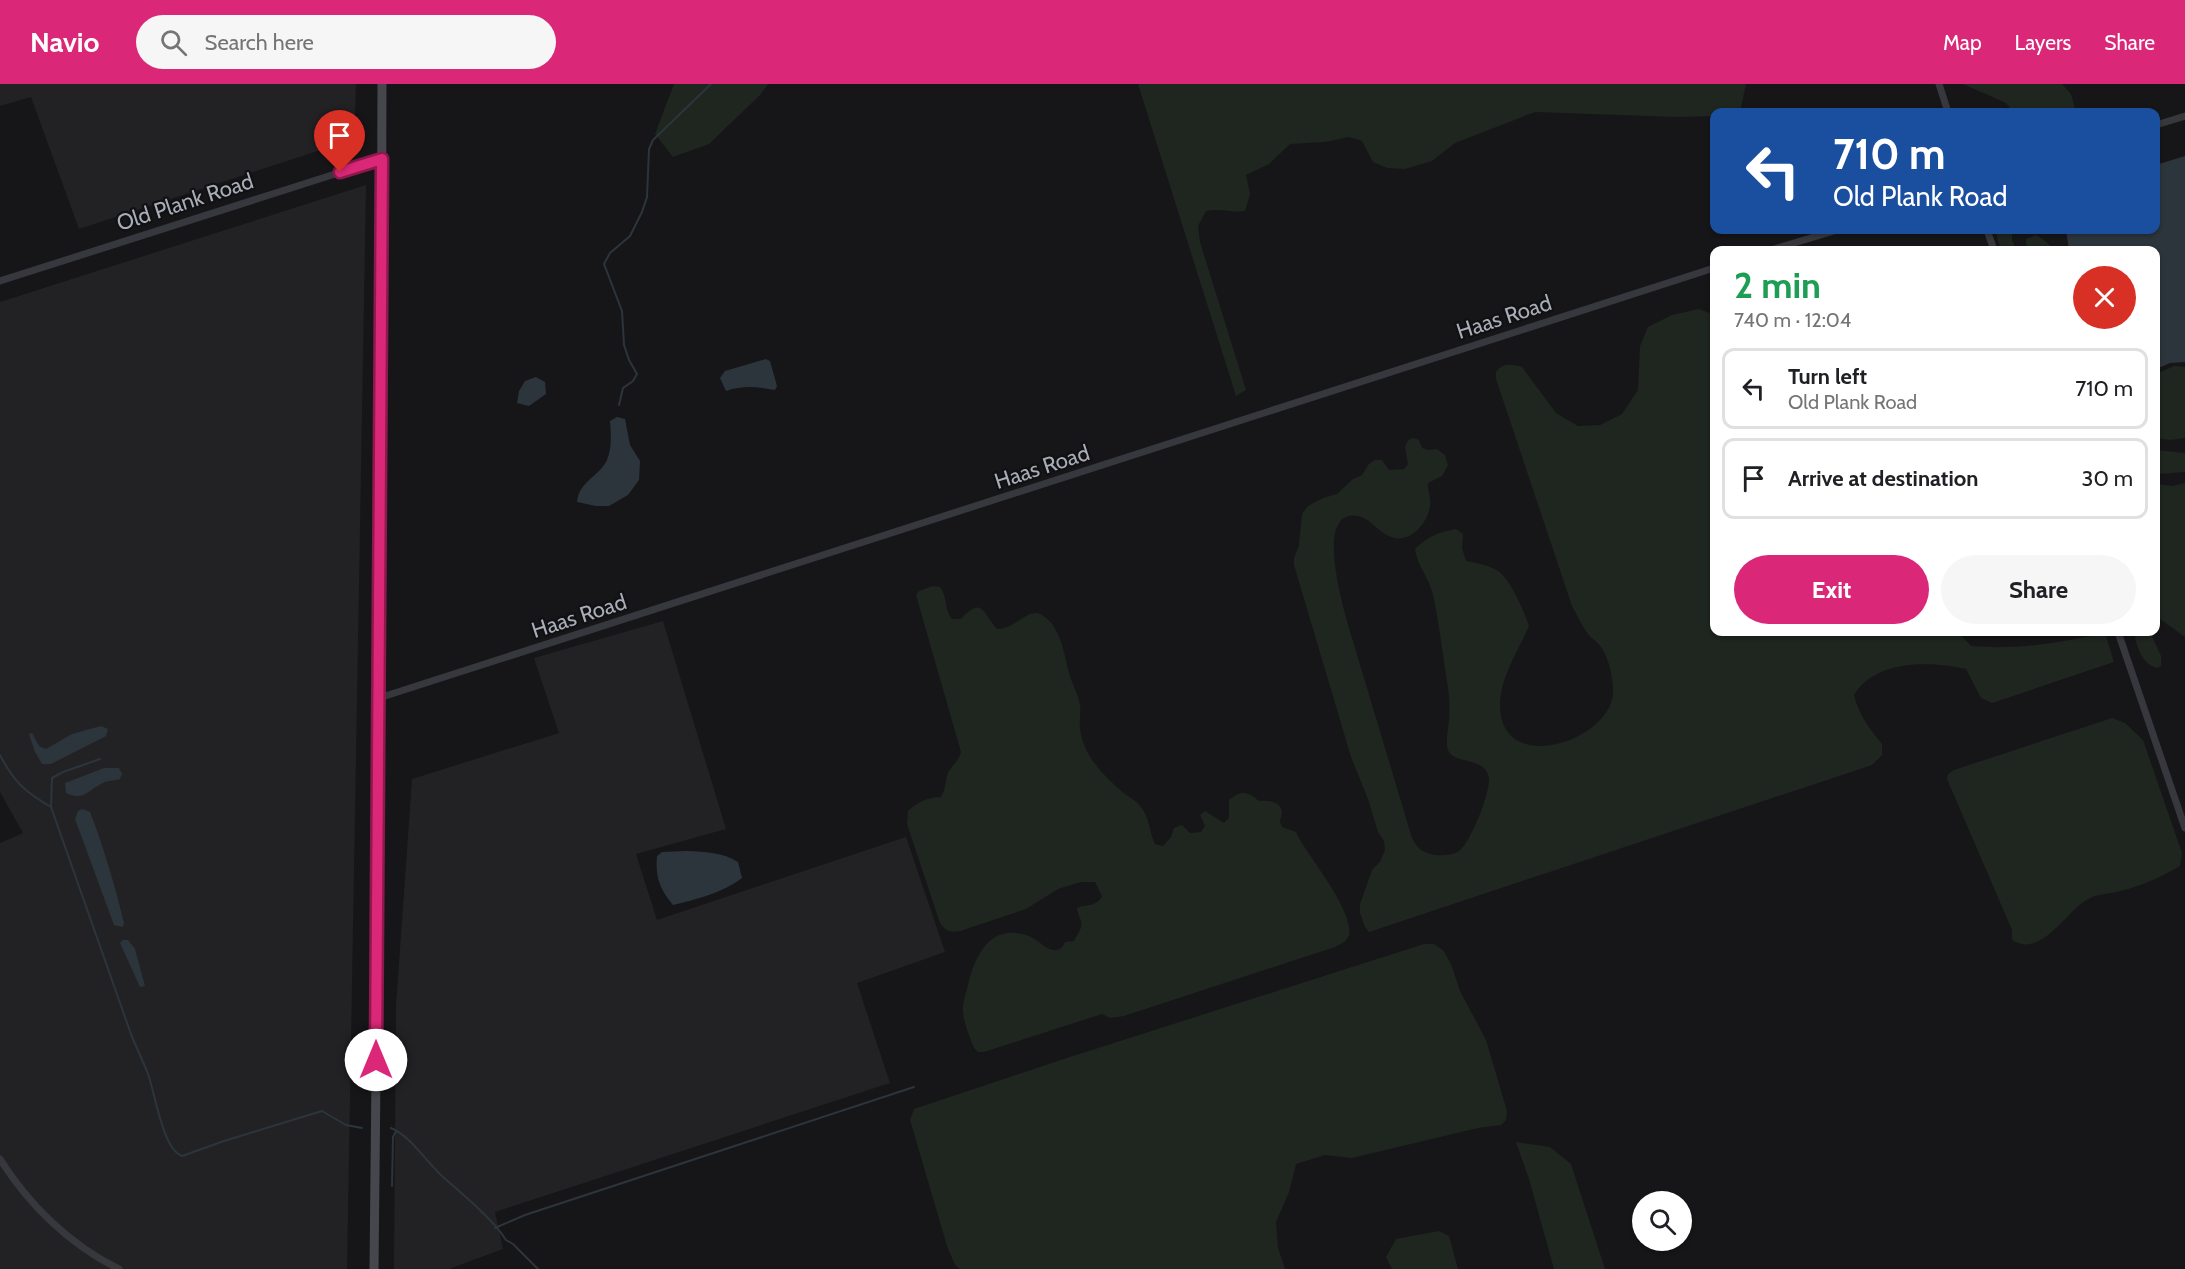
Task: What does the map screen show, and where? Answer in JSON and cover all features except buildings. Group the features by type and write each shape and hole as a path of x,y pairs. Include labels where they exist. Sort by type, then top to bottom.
{"main road":[{"path":"374,1269 380,698 381,84"}],"street":[{"path":"1939,84 1947,108"},
{"path":"2160,124 2185,116"},
{"name":"Old Plank Road","path":"0,280 382,159"},
{"path":"1784,246 1824,234"},
{"name":"Haas Road","path":"380,698 1710,269"},
{"path":"2119,636 2185,828"},
{"path":"0,1159 16,1186 58,1228 104,1262 119,1269"}],"shaded area":[{"path":"0,84 356,84 354,139 79,229 31,97 0,106"},
{"path":"674,84 768,84 760,95 709,144 673,157 655,134"},
{"path":"1138,84 1746,84 1741,108 1710,108 1710,116 1535,112 1455,143 1432,161 1405,169 1387,168 1373,162 1362,141 1349,137 1325,142 1290,144 1269,164 1246,175 1250,194 1245,211 1206,211 1198,226 1200,242 1246,390 1236,396"},
{"path":"1963,84 2062,84 2071,94 2075,108 2010,108 2006,103"},
{"path":"2185,156 2185,362 2170,363 2160,367 2160,246 2068,246 2067,234 2160,234 2160,164"},
{"path":"366,185 347,1269 0,1269 0,843 23,833 0,792 0,302"},
{"path":"1996,234 2012,234 2014,246 2000,246"},
{"path":"2036,235 2051,246 2027,246 2026,239"},
{"path":"1699,309 1710,313 1710,636 1962,636 1971,646 2005,647 2106,636 2114,662 1992,703 1981,698 1966,669 1921,664 1890,669 1864,683 1854,695 1865,721 1882,744 1882,755 1872,765 1369,932 1360,913 1360,904 1372,870 1380,862 1385,850 1384,841 1378,832 1351,757 1294,565 1299,545 1302,514 1308,506 1337,494 1353,479 1362,475 1369,464 1375,460 1382,460 1389,470 1404,469 1408,464 1405,447 1408,440 1413,438 1419,440 1422,448 1437,449 1445,455 1448,465 1442,476 1428,483 1430,503 1428,514 1414,533 1408,537 1393,538 1362,517 1344,517 1337,527 1334,543 1338,582 1346,618 1412,838 1419,848 1428,853 1445,855 1455,853 1464,846 1474,829 1486,796 1489,780 1483,767 1456,758 1448,750 1449,695 1439,624 1432,591 1415,549 1434,535 1456,529 1463,534 1462,548 1466,561 1498,571 1508,581 1516,596 1529,626 1509,667 1501,693 1502,721 1513,738 1531,745 1552,745 1575,738 1594,726 1608,710 1613,691 1610,668 1601,647 1588,634 1572,606 1496,379 1496,372 1508,365 1522,367 1556,413 1578,426 1600,425 1622,414 1638,390 1640,346 1648,327 1672,315"},
{"path":"766,359 770,361 777,386 775,390 750,387 726,391 720,378 725,371"},
{"path":"2174,366 2185,367 2185,438 2160,439 2160,372"},
{"path":"536,377 545,382 546,394 529,406 517,403 519,391 525,381"},
{"path":"617,417 625,419 630,445 640,461 639,480 628,495 609,506 577,502 581,489 607,460 611,436 610,421"},
{"path":"2160,450 2185,453 2185,472 2160,474"},
{"path":"2185,483 2185,637 2160,619 2160,484 2172,486"},
{"path":"933,586 940,587 952,619 961,619 974,608 978,608 982,609 997,629 1010,626 1026,616 1037,613 1049,620 1061,642 1078,698 1080,729 1085,747 1106,776 1143,810 1155,844 1163,846 1171,837 1174,828 1182,825 1190,833 1201,832 1205,826 1200,815 1205,811 1224,823 1229,818 1229,800 1241,793 1251,795 1259,801 1276,803 1282,812 1280,822 1282,827 1296,832 1340,902 1349,929 1347,939 1335,947 1124,1016 1110,1018 1102,1014 978,1052 974,1048 966,1026 963,1006 975,963 986,945 1003,934 1013,933 1030,936 1050,949 1059,949 1065,942 1074,941 1080,931 1081,922 1077,908 1095,904 1102,896 1095,882 1081,882 1058,889 1026,909 960,931 948,931 940,923 907,824 908,811 927,799 941,797 948,773 961,752 916,595 919,591"},
{"path":"663,621 726,829 636,854 657,920 906,837 945,952 857,983 890,1083 495,1212 503,1249 449,1269 394,1269 396,1006 412,779 559,733 534,658"},
{"path":"2135,636 2152,636 2161,656 2161,666 2157,668 2152,666 2143,658"},
{"path":"2112,718 2125,723 2143,740 2182,853 2180,866 2144,884 2088,899 2043,939 2023,944 2012,940 2012,930 1947,779 1948,774 1954,770"},
{"path":"101,726 108,729 106,736 51,764 42,764 29,734 32,733 39,746 46,749 72,734"},
{"path":"104,768 119,768 122,774 120,779 103,783 81,796 66,793 65,783"},
{"path":"82,809 90,812 100,839 117,895 123,927 114,925 75,819 78,811"},
{"path":"687,851 726,856 738,862 742,878 718,891 673,905 659,882 657,856 662,852"},
{"path":"128,940 135,949 145,986 140,987 120,943"},
{"path":"1424,944 1434,944 1443,950 1451,964 1460,991 1486,1040 1507,1111 1506,1120 1501,1125 1478,1128 1352,1158 1325,1155 1296,1164 1289,1192 1276,1222 1278,1248 1285,1269 960,1269 955,1265 947,1246 910,1120 914,1109"},
{"path":"1516,1142 1550,1147 1571,1164 1605,1269 1554,1269 1529,1179"},
{"path":"1439,1231 1449,1236 1458,1269 1392,1269 1386,1257 1396,1239"}],"waterway":[{"path":"619,405 623,388 633,381 637,374 624,345 622,311 604,264 610,253 630,236 642,212 647,197 649,149 653,140 711,84"},
{"path":"0,755 21,786 51,807"},
{"path":"100,759 52,778 51,807 132,1037 147,1071 169,1143 182,1156 322,1111 346,1125 362,1128"},
{"path":"495,1228 525,1215 914,1087"},
{"path":"391,1128 406,1137 437,1171 485,1215 506,1240 538,1269"},
{"path":"392,1186 393,1137 396,1131"}],"route":[{"path":"340,172 382,159 376,1060"}]}
